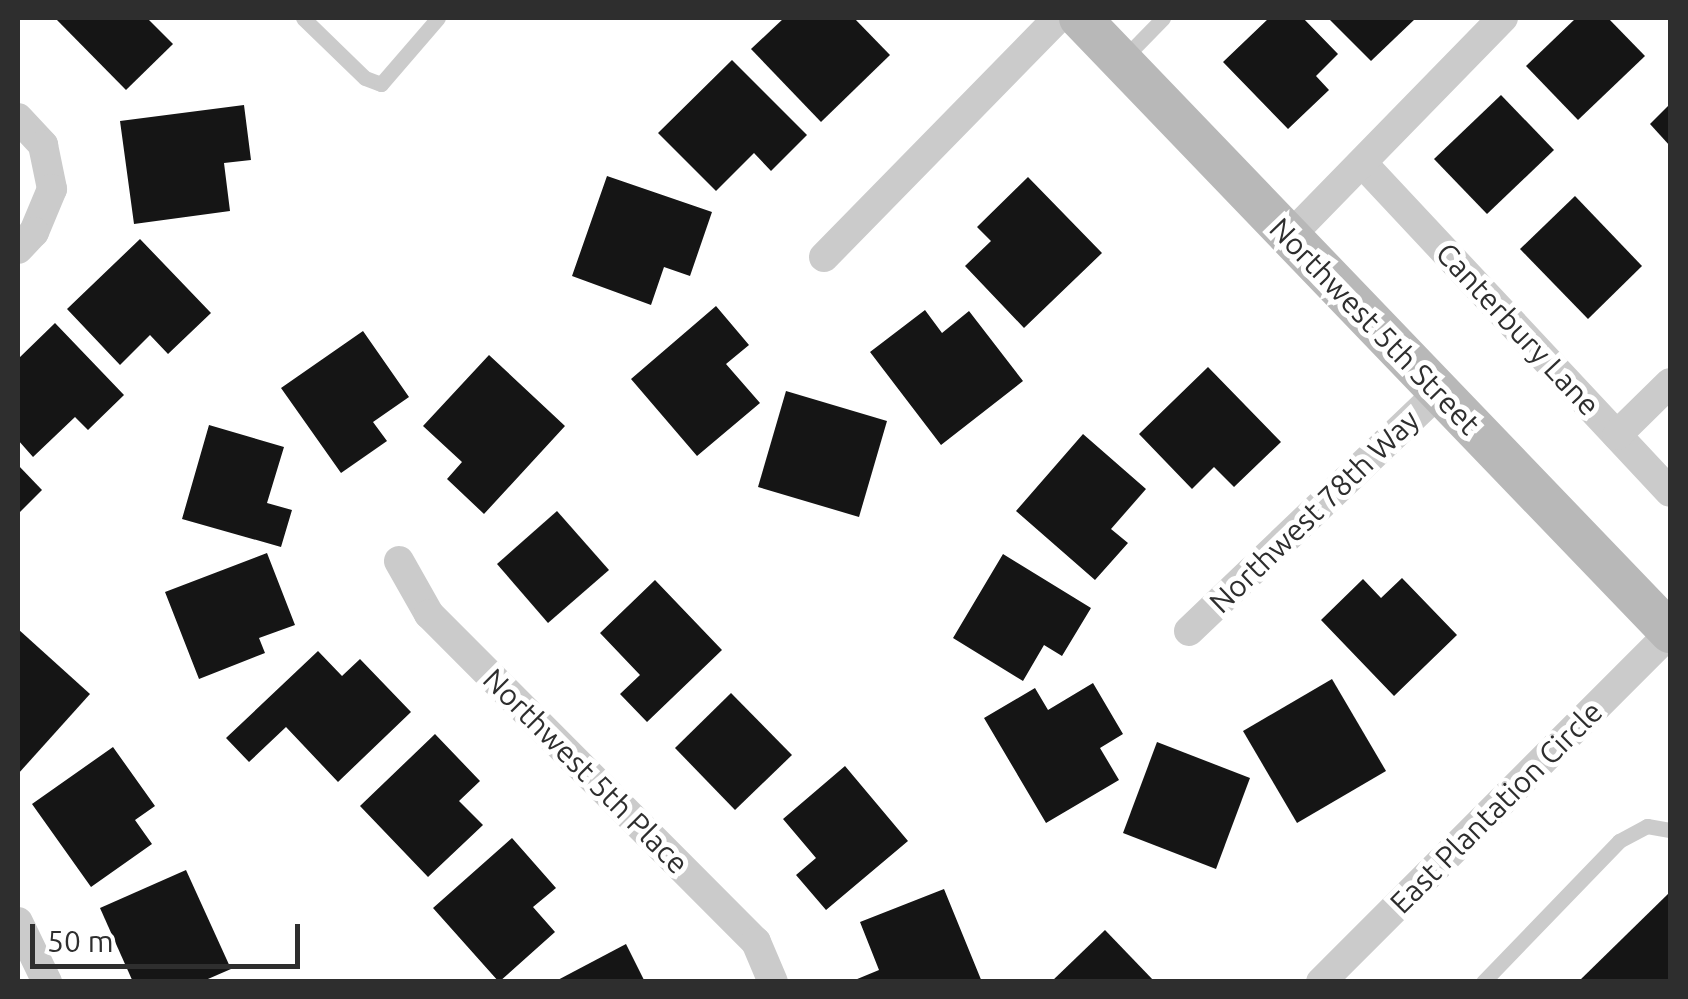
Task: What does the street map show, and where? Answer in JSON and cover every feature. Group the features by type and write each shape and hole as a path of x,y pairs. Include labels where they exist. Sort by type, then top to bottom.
{"street":[{"path":"824,257 1058,18"},
{"name":"Northwest 5th Street","path":"1080,18 1670,633"},
{"path":"1288,238 1365,166 1503,18"},
{"path":"18,118 43,144 52,189 18,249"},
{"name":"Canterbury Lane","path":"1365,166 1670,492"},
{"path":"1617,435 1670,383"},
{"name":"Northwest 78th Way","path":"1189,631 1440,391"},
{"name":"Northwest 5th Place","path":"399,561 429,614 756,942 773,982"},
{"name":"East Plantation Circle","path":"1320,982 1670,633"},
{"path":"18,922 47,982"}],"lane":[{"path":"303,18 366,78 382,84 438,18"},
{"path":"1121,60 1163,18"},
{"path":"1482,982 1619,840 1647,826 1670,830"}],"building":[{"path":"55,18 147,18 173,44 126,90"},
{"path":"784,18 854,18 890,55 821,122 751,49"},
{"path":"1269,18 1303,18 1338,54 1316,76 1329,90 1288,129 1223,62"},
{"path":"1328,18 1416,18 1371,61"},
{"path":"1576,18 1608,18 1645,56 1578,120 1526,66"},
{"path":"732,60 807,135 771,171 754,153 716,191 658,133"},
{"path":"1501,95 1554,150 1487,214 1434,159"},
{"path":"1670,104 1670,146 1650,124"},
{"path":"244,105 251,160 224,163 230,211 134,224 120,121"},
{"path":"607,176 712,212 690,276 664,267 651,305 572,276"},
{"path":"1028,177 1102,253 1024,328 965,266 991,241 977,227"},
{"path":"1575,196 1642,266 1588,319 1520,249"},
{"path":"140,239 211,313 168,354 150,335 120,365 67,309"},
{"path":"716,306 749,345 726,364 760,403 697,456 631,379"},
{"path":"925,310 942,333 969,311 1023,381 941,445 870,352"},
{"path":"55,323 124,395 88,430 75,417 33,457 18,440 18,359"},
{"path":"363,331 409,397 373,422 387,441 341,473 281,388"},
{"path":"489,355 565,426 484,514 447,479 462,462 423,426"},
{"path":"1208,367 1281,442 1234,487 1214,467 1192,489 1139,434"},
{"path":"786,391 887,421 859,517 758,487"},
{"path":"209,425 284,447 267,503 292,510 281,547 182,519"},
{"path":"1083,434 1146,489 1111,529 1128,543 1095,580 1016,511"},
{"path":"18,465 42,490 18,514"},
{"path":"557,511 609,570 548,623 497,564"},
{"path":"267,553 295,625 259,638 265,653 199,679 165,592"},
{"path":"1003,554 1091,608 1062,656 1044,645 1023,681 953,638"},
{"path":"1402,578 1457,635 1394,696 1321,620 1363,579 1381,598"},
{"path":"655,580 722,650 647,722 620,694 640,675 600,633"},
{"path":"18,629 90,694 18,774"},
{"path":"318,651 342,676 360,659 411,712 338,782 286,727 249,762 226,738"},
{"path":"1332,679 1386,771 1297,823 1243,731"},
{"path":"1093,683 1123,734 1100,748 1119,780 1046,823 984,718 1035,688 1048,710"},
{"path":"731,693 792,755 735,810 675,748"},
{"path":"435,734 480,781 459,801 483,825 428,877 360,806"},
{"path":"1157,742 1250,778 1216,869 1123,833"},
{"path":"113,747 155,806 135,820 152,844 91,887 32,804"},
{"path":"845,766 908,841 826,910 796,875 816,858 783,819"},
{"path":"512,838 556,888 533,907 555,932 499,982 433,908"},
{"path":"186,870 231,969 201,982 133,982 100,908"},
{"path":"944,889 982,982 850,982 879,970 860,922"},
{"path":"1670,892 1670,982 1578,982"},
{"path":"1105,930 1155,982 1051,982"},
{"path":"626,944 645,982 554,982"}]}
